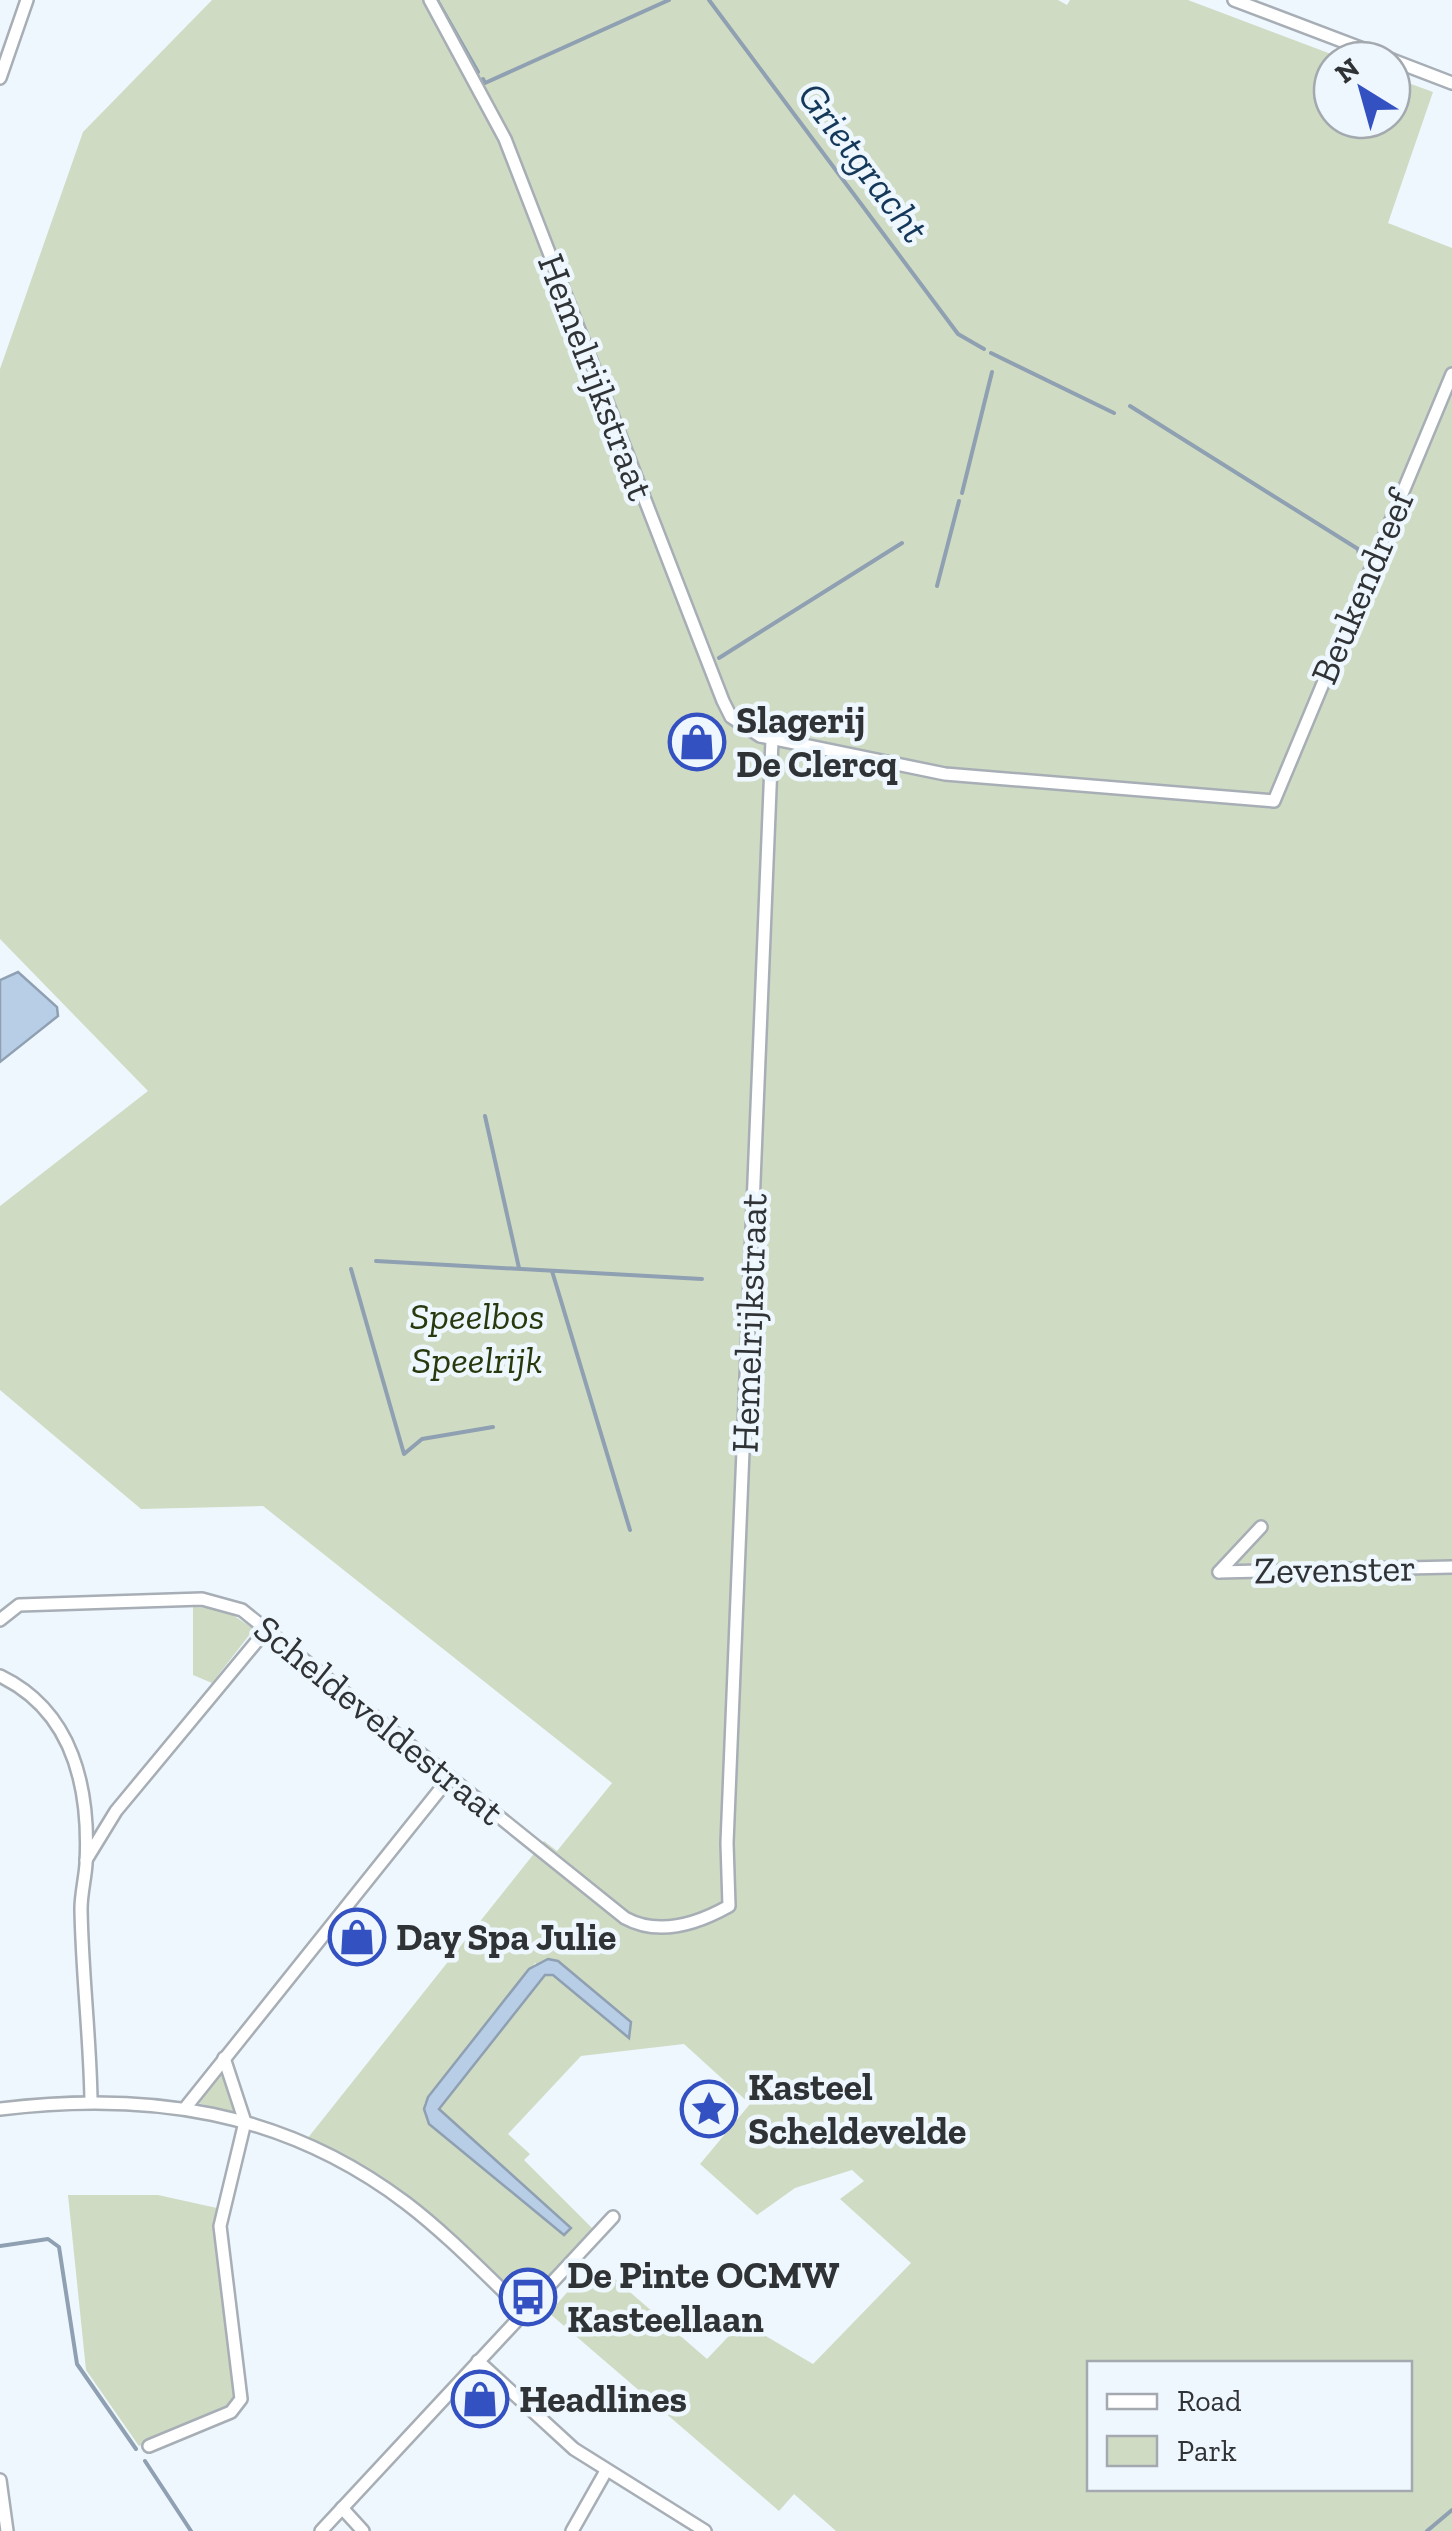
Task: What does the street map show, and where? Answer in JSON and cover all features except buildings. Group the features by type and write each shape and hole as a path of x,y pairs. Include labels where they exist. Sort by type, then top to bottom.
{"street":[{"path":"0,78 27,0"},
{"name":"Hemelrijkstraat","path":"430,0 504,139 731,717 746,730 772,740 817,745 945,774 1274,801"},
{"path":"1234,0 1339,40"},
{"path":"1412,68 1452,83"},
{"name":"Beukendreef","path":"1274,801 1452,374"},
{"name":"Hemelrijkstraat","path":"728,1906 726,1843 772,740"},
{"name":"Zevenster","path":"1261,1528 1219,1572 1452,1566"},
{"name":"Scheldeveldestraat","path":"0,1620 19,1605 202,1599 242,1610 635,1923 678,1926 728,1906"},
{"path":"86,1860 116,1810 266,1629"},
{"path":"0,1676 37,1699 66,1735 81,1785 86,1860 81,1906 90,2100"},
{"path":"186,2107 450,1777"},
{"path":"149,2446 239,2405 220,2226 246,2122 224,2058"},
{"path":"0,2109 90,2100 186,2107 246,2122 332,2156 405,2202 524,2311"},
{"path":"320,2531 612,2217"},
{"path":"478,2361 606,2472 705,2531"},
{"path":"572,2531 606,2472"},
{"path":"0,2483 7,2531"},
{"path":"342,2508 363,2531"}],"green space":[{"name":"Speelbos Speelrijk","path":"212,0 1058,0 1067,5 1070,0 1188,0 1312,47 1312,140 1412,140 1412,84 1433,92 1388,223 1452,248 1452,2531 836,2531 794,2494 779,2511 549,2313 570,2289 592,2288 608,2273 707,2359 742,2322 813,2364 911,2263 840,2199 864,2181 852,2170 795,2188 757,2215 700,2164 750,2104 684,2044 581,2056 508,2134 530,2154 524,2160 592,2228 531,2298 520,2299 427,2215 307,2139 544,1841 557,1851 612,1783 263,1506 141,1509 0,1390 0,1206 148,1091 0,939 0,369 83,132","holes":["535,1963 631,2022 628,2037 553,1975 545,1975 440,2104 441,2115 424,2104"]},
{"path":"193,1607 222,1608 254,1629 212,1683 193,1675"},
{"path":"220,2071 226,2072 236,2109 233,2113 198,2103"},
{"path":"68,2195 158,2195 217,2208 237,2397 224,2413 139,2446 86,2370"}],"water":[{"path":"18,972 57,1007 58,1016 0,1062 0,980"},
{"path":"548,1959 558,1961 631,2022 629,2038 553,1975 545,1975 439,2109 571,2228 564,2235 429,2124 424,2109 428,2097 529,1969"}],"waterway":[{"path":"437,0 478,72"},
{"name":"Grietgracht","path":"483,79 485,83 669,0"},
{"name":"Grietgracht","path":"709,0 958,334 984,349"},
{"name":"Grietgracht","path":"991,353 1114,413"},
{"path":"962,493 992,372"},
{"name":"Grietgracht","path":"1130,406 1358,549 1359,554"},
{"path":"937,586 959,501"},
{"path":"719,658 902,543"},
{"path":"485,1116 519,1268"},
{"path":"376,1261 702,1279"},
{"path":"351,1269 404,1454 422,1439 493,1427"},
{"path":"552,1271 630,1530"},
{"path":"0,2246 48,2239 59,2247 77,2364 136,2449"},
{"path":"145,2461 191,2531"},
{"path":"1427,2531 1452,2510"}],"place":[{"name":"Slagerij De Clercq","path":"697,742"},
{"name":"Day Spa Julie","path":"357,1937"},
{"name":"Kasteel Scheldevelde","path":"709,2109"},
{"name":"De Pinte OCMW Kasteellaan","path":"528,2297"},
{"name":"Headlines","path":"480,2399"}]}
